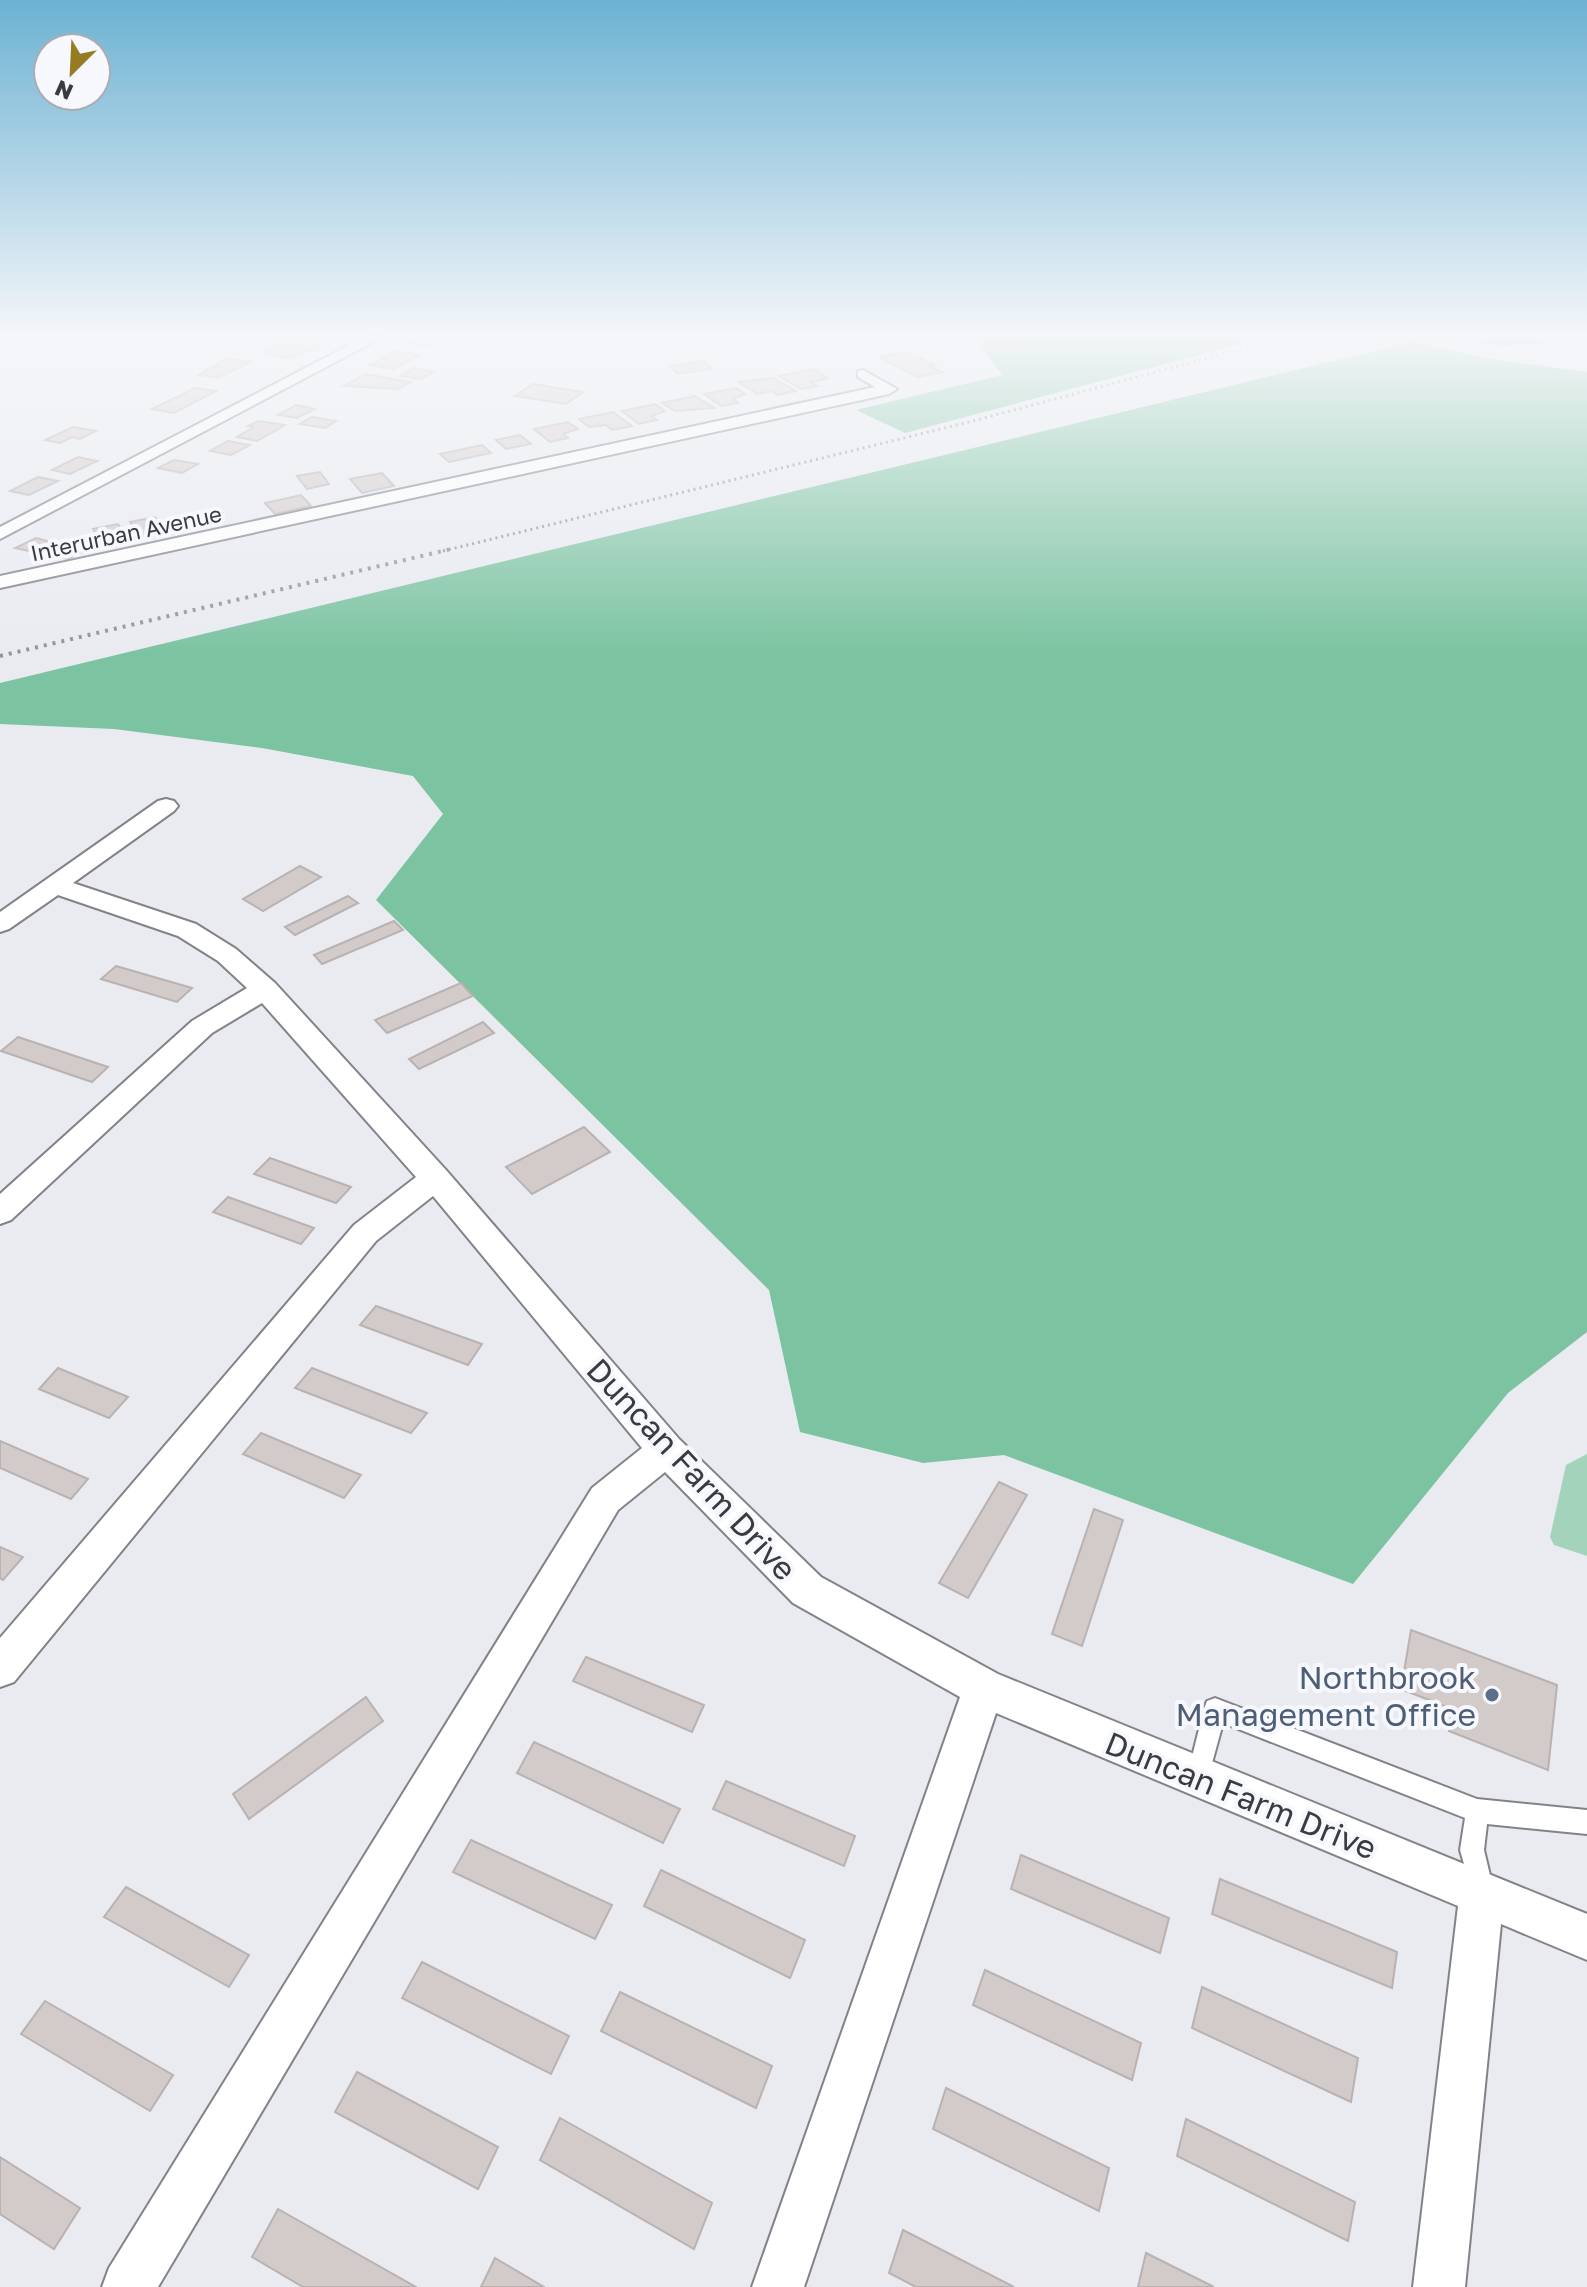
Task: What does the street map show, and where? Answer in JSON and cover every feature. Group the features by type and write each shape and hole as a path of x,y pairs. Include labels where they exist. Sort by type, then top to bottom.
{"street":[{"path":"0,534 174,443"},
{"name":"Interurban Avenue","path":"0,582 642,443"},
{"path":"0,924 166,806"},
{"name":"Duncan Farm Drive","path":"57,886 162,919 187,930 227,955 265,989 435,1178 666,1450 807,1590 984,1688 1587,1937"},
{"path":"0,1212 202,1027 265,989"},
{"path":"0,1668 365,1233 435,1178"},
{"path":"128,2287 605,1499 666,1450"},
{"path":"778,2287 984,1688"},
{"path":"1439,2287 1482,1894"}],"lane":[{"path":"1197,1778 1215,1709 1477,1811 1587,1822"},
{"path":"1477,1811 1472,1850 1482,1894"}],"green space":[{"path":"995,443 1587,443 1587,1332 1508,1393 1353,1584 1004,1455 923,1463 800,1432 769,1290 376,900 443,814 413,776 262,748 114,729 0,724 0,683"},
{"path":"1587,1454 1587,1556 1554,1545 1550,1537 1566,1465"}],"building":[{"path":"225,443 250,445 231,455 210,451"},
{"path":"499,443 531,444 506,449"},
{"path":"482,445 491,453 449,462 440,454"},
{"path":"78,457 97,461 70,474 52,470"},
{"path":"174,460 198,464 182,473 158,468"},
{"path":"320,472 329,484 307,489 297,476"},
{"path":"382,473 394,486 362,493 350,479"},
{"path":"38,477 58,481 29,495 10,491"},
{"path":"301,495 311,506 275,514 265,503"},
{"path":"203,513 213,525 183,531 174,519"},
{"path":"155,517 166,532 140,537 130,522"},
{"path":"118,524 126,536 100,541 93,529"},
{"path":"36,538 88,549 68,559 15,548"},
{"path":"300,866 321,877 263,911 243,899"},
{"path":"348,896 358,903 295,935 285,927"},
{"path":"394,921 403,930 322,964 314,955"},
{"path":"116,966 192,988 177,1002 101,979"},
{"path":"461,983 473,996 387,1033 375,1020"},
{"path":"483,1022 494,1033 419,1069 409,1059"},
{"path":"18,1037 108,1067 92,1082 1,1051"},
{"path":"584,1127 610,1152 532,1194 506,1167"},
{"path":"270,1158 351,1187 336,1203 254,1174"},
{"path":"228,1197 314,1228 301,1244 213,1212"},
{"path":"376,1306 482,1344 468,1365 360,1325"},
{"path":"58,1368 128,1397 109,1418 39,1389"},
{"path":"312,1368 427,1413 411,1433 295,1388"},
{"path":"261,1433 361,1475 344,1498 243,1454"},
{"path":"0,1441 88,1479 71,1499 0,1468"},
{"path":"999,1482 1027,1495 968,1598 939,1583"},
{"path":"1094,1509 1123,1520 1082,1646 1052,1634"},
{"path":"0,1547 23,1557 3,1580 0,1578"},
{"path":"1411,1630 1557,1685 1548,1770 1449,1731 1452,1709 1401,1689"},
{"path":"586,1657 704,1705 692,1732 573,1681"},
{"path":"366,1697 383,1721 249,1819 233,1794"},
{"path":"534,1742 680,1809 663,1843 517,1773"},
{"path":"726,1781 855,1836 844,1866 713,1809"},
{"path":"471,1840 612,1905 595,1939 453,1872"},
{"path":"1021,1855 1169,1918 1160,1953 1011,1889"},
{"path":"661,1870 805,1940 790,1978 644,1906"},
{"path":"1220,1879 1397,1952 1392,1988 1212,1914"},
{"path":"126,1887 249,1955 229,1987 104,1917"},
{"path":"422,1962 569,2036 551,2074 402,1998"},
{"path":"985,1970 1141,2043 1132,2080 973,2005"},
{"path":"1202,1987 1358,2058 1351,2102 1192,2028"},
{"path":"620,1992 772,2066 756,2108 601,2031"},
{"path":"45,2001 173,2075 150,2111 21,2034"},
{"path":"357,2072 498,2147 478,2189 335,2112"},
{"path":"946,2088 1109,2168 1099,2211 933,2129"},
{"path":"560,2118 712,2203 694,2249 540,2160"},
{"path":"1186,2119 1355,2202 1348,2241 1177,2156"},
{"path":"0,2157 80,2208 54,2249 0,2214"},
{"path":"278,2209 416,2287 303,2287 252,2257"},
{"path":"903,2230 1014,2287 916,2287 889,2273"},
{"path":"1146,2253 1214,2287 1138,2287"},
{"path":"495,2258 544,2287 481,2287"}],"railway":[{"path":"443,551 884,443"},
{"path":"0,656 451,549"}],"place":[{"name":"Northbrook Management Office","path":"1492,1695"}]}
